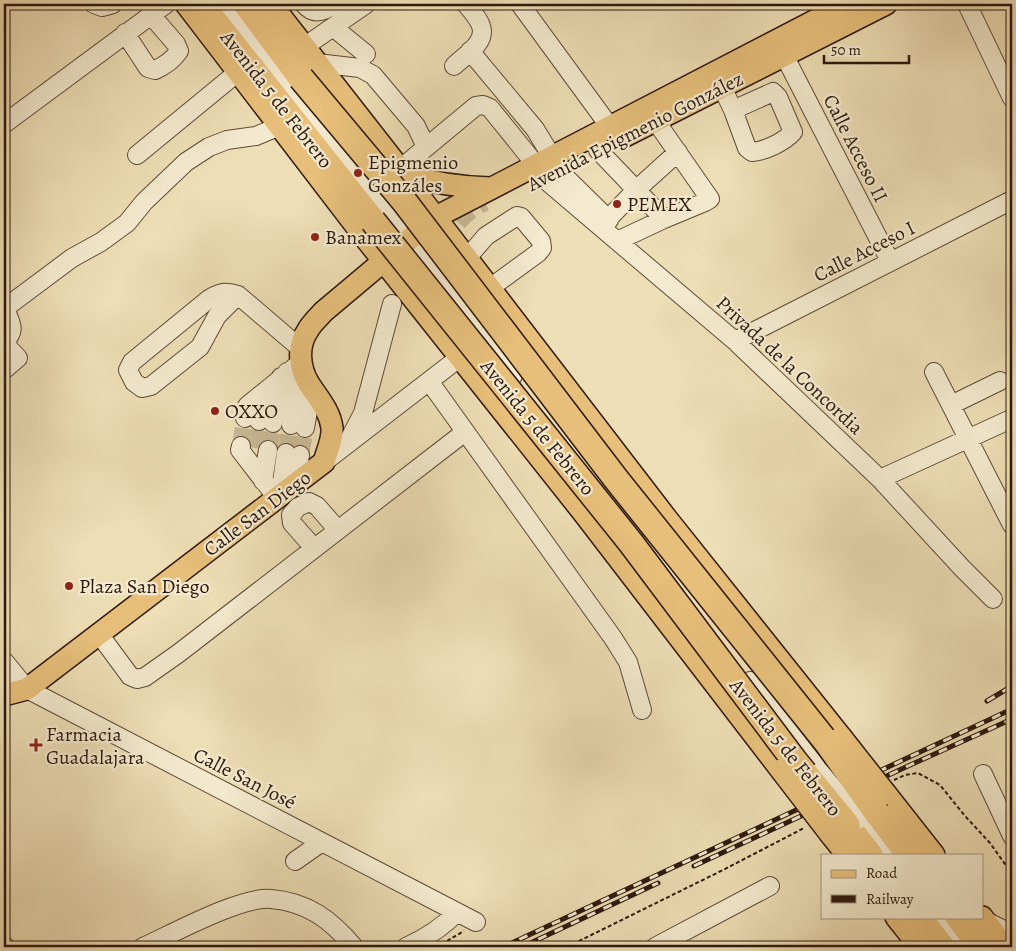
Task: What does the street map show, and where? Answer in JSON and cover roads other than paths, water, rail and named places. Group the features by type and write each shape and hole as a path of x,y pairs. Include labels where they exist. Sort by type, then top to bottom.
{"highway":[{"name":"Avenida 5 de Febrero","path":"201,4 631,543 794,760 863,819 892,848 907,854"},
{"name":"Avenida 5 de Febrero","path":"246,4 307,63 404,201 616,479 828,744 863,819 870,854"},
{"path":"892,848 915,854"},
{"path":"912,918 939,936"},
{"path":"920,918 939,936"},
{"path":"959,918 981,947"}],"main road":[{"name":"Avenida 5 de Febrero","path":"186,4 459,358 582,511 781,770 863,819 932,854"},
{"name":"Avenida 5 de Febrero","path":"271,4 307,63 402,172 450,218 467,258 667,519 841,737 863,819 847,854"},
{"name":"Avenida Epigmenio González","path":"292,365 307,330 323,312 357,283 388,266 450,218 493,192 547,168 598,150 722,87 847,4"},
{"name":"Avenida Epigmenio González","path":"450,218 547,168 610,127 780,48 886,4"},
{"path":"402,172 442,185 493,192"},
{"path":"292,365 308,383 304,390 326,411 332,429 331,442 324,462"},
{"name":"Calle San Diego","path":"4,695 27,689 324,462"},
{"path":"898,918 939,936"},
{"path":"983,918 1005,947"}],"street":[{"path":"94,4 102,7 113,4"},
{"path":"4,124 166,4"},
{"path":"220,4 346,168 415,244"},
{"path":"232,4 415,244 863,819"},
{"path":"259,4 356,128"},
{"path":"304,4 316,13 325,11 335,4"},
{"path":"307,63 333,27 366,4"},
{"path":"454,66 480,42 482,36 481,26 466,4"},
{"path":"520,4 610,127"},
{"path":"967,4 1012,98"},
{"path":"125,34 148,68 154,70 161,67 176,56 179,51 176,44 151,15"},
{"path":"333,27 366,54"},
{"path":"493,192 780,48"},
{"name":"Calle Acceso II","path":"780,48 890,261"},
{"path":"470,51 535,129 547,168"},
{"path":"307,63 360,68 373,75 416,126 426,148"},
{"path":"137,155 238,72"},
{"path":"722,87 733,110"},
{"path":"402,172 426,148 476,106 483,105 490,108 547,168 608,219 622,239 710,199 655,120"},
{"path":"4,370 18,358 4,343 12,334 5,307 72,258 101,242 127,223 144,202 186,162 209,147 226,140 256,136 280,126"},
{"path":"598,150 664,219"},
{"path":"608,219 636,190 678,152"},
{"name":"Privada de la Concordia","path":"547,168 880,478 993,599"},
{"name":"Calle Acceso I","path":"735,341 1012,200"},
{"path":"467,258 486,236 517,216 521,217 541,241 542,248 538,254 490,288"},
{"path":"238,295 217,316 200,347 151,386 142,388 134,382 128,370 132,362 209,299 227,291 238,295 292,365"},
{"path":"346,445 362,414 392,304"},
{"path":"451,333 582,511"},
{"name":"Calle San Diego","path":"324,462 459,358"},
{"path":"292,365 259,421 264,392 292,365"},
{"path":"934,372 1012,525"},
{"path":"429,381 613,638 628,662 642,710"},
{"path":"951,405 1000,381"},
{"path":"301,423 304,390"},
{"path":"880,478 1011,419"},
{"path":"99,634 130,676 137,679 145,677 179,653 465,432"},
{"path":"263,481 254,448 240,450 263,481 284,492 293,454"},
{"path":"314,548 292,523 291,515 298,507 309,502 317,506 338,529"},
{"name":"Calle San José","path":"4,661 27,689 476,922"},
{"path":"983,774 1006,805 1012,836"},
{"path":"295,861 322,842"},
{"path":"654,947 770,886"},
{"path":"143,947 243,903 270,898 294,904 319,914 338,929 354,947"},
{"path":"406,947 445,926 457,912"},
{"path":"983,918 1012,934"},
{"path":"939,936 968,947"}],"tunnel":[{"path":"445,246 460,219 485,202"},
{"path":"241,446 245,418"},
{"path":"254,448 259,421"},
{"path":"268,450 273,423"},
{"path":"286,453 291,425"},
{"path":"300,455 305,428"}],"railway":[{"path":"987,701 1012,686"},
{"path":"503,947 1012,709"},
{"path":"694,866 1012,719"},
{"path":"522,947 658,883"}],"place":[{"name":"Epigmenio Gonzáles","path":"358,173"},
{"name":"PEMEX","path":"617,204"},
{"name":"Banamex","path":"315,237"},
{"name":"OXXO","path":"215,411"},
{"name":"Plaza San Diego","path":"69,586"},
{"name":"Farmacia Guadalajara","path":"36,745"}]}
